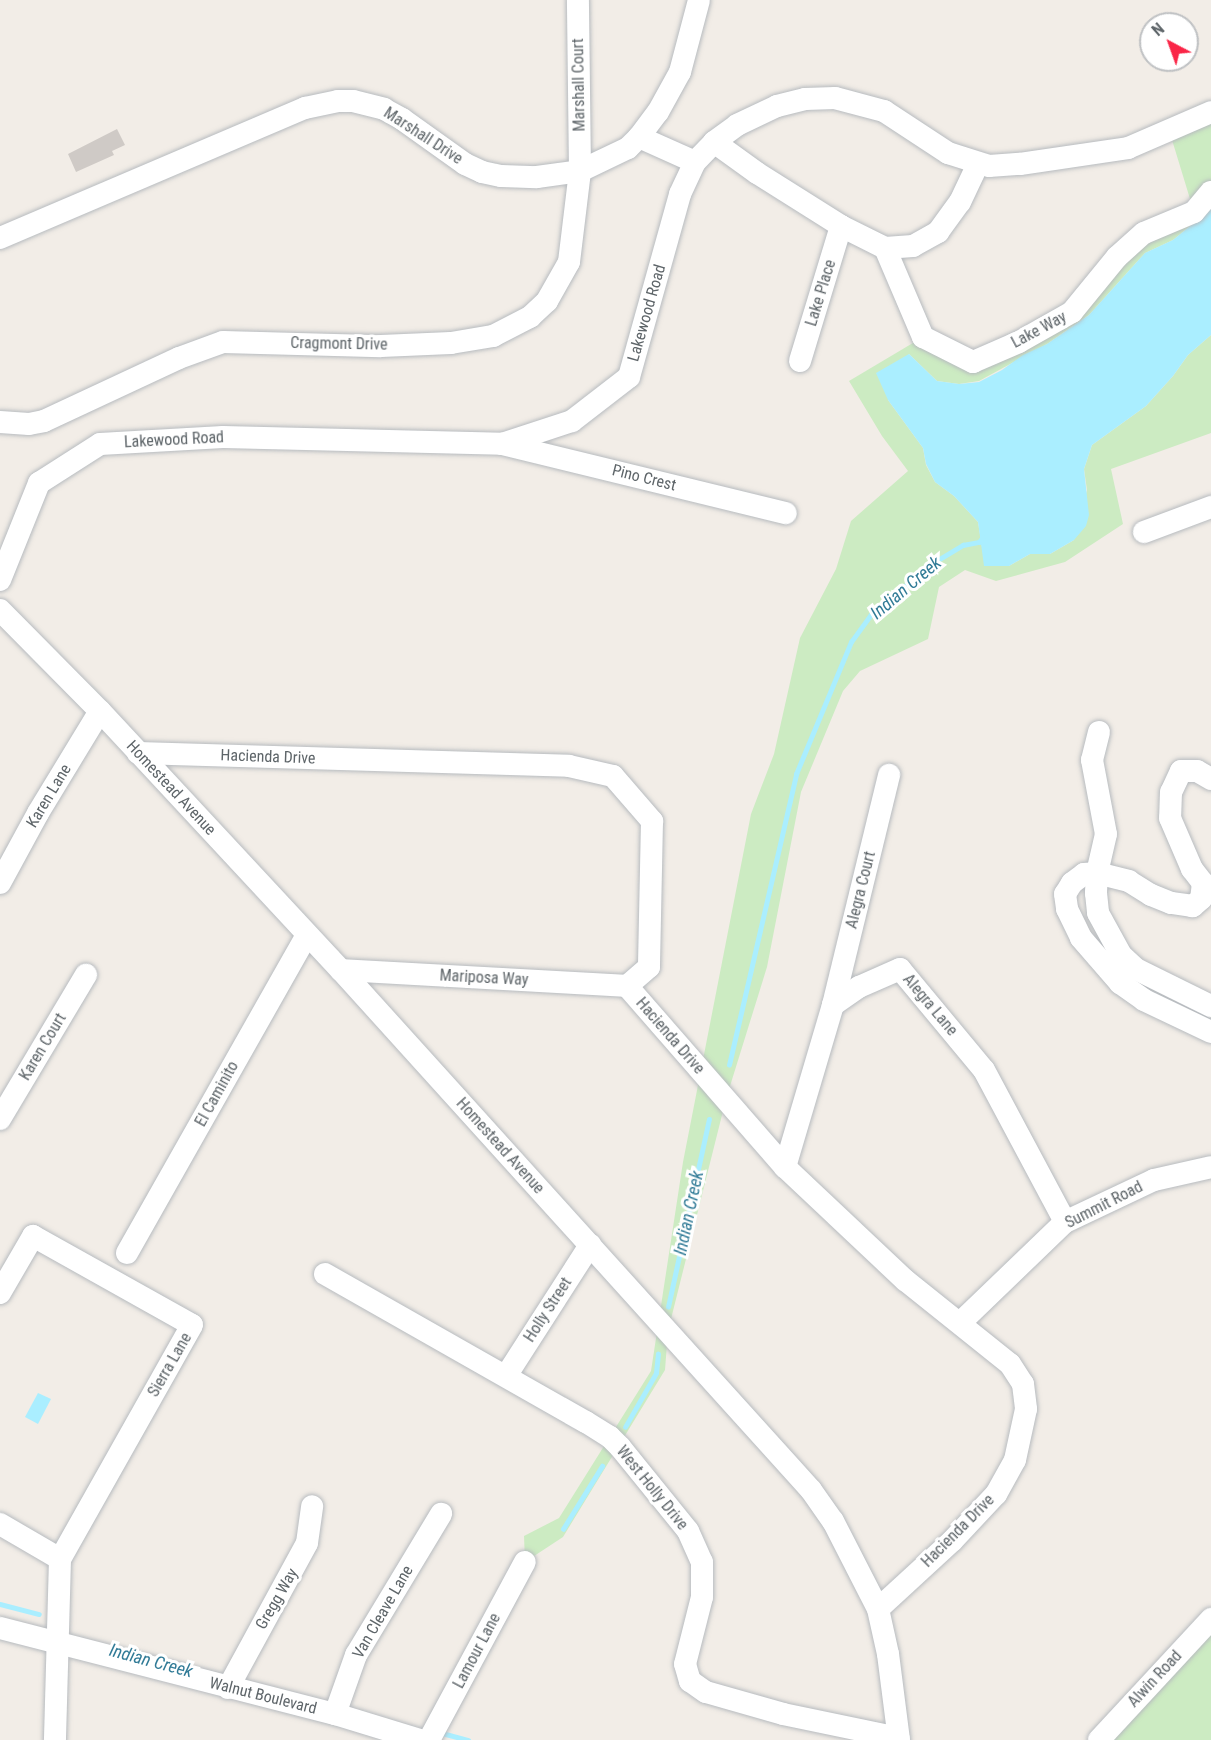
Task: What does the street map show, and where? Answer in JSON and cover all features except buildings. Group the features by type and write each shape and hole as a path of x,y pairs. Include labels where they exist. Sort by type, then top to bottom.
{"street":[{"name":"Marshall Court","path":"578,0 580,171"},
{"name":"Marshall Drive","path":"0,238 305,108 338,101 353,101 384,109 402,119 465,164 482,171 528,177 580,171 614,156 639,138 658,112 680,72 699,0"},
{"name":"Lakewood Road","path":"0,580 39,483 100,444 223,437 502,444 572,421 629,377 680,194 695,162 714,142 737,125 777,106 805,99 835,98 884,111 948,153 978,164 1020,164 1128,148 1211,112"},
{"path":"639,138 695,162"},
{"path":"714,142 757,173 841,225 885,248 913,246 938,232 960,202 978,164"},
{"name":"Cragmont Drive","path":"0,422 28,424 44,421 179,357 223,342 381,346 451,344 475,341 500,333 530,317 547,301 560,282 569,262 580,171"},
{"name":"Lake Way","path":"885,248 923,337 973,362 1019,342 1072,312 1117,257 1144,233 1194,212 1211,192"},
{"name":"Lake Place","path":"800,361 841,225"},
{"name":"Pino Crest","path":"502,444 786,513"},
{"path":"1144,532 1211,507"},
{"name":"Homestead Avenue","path":"0,610 100,711 341,970 811,1490 833,1521 878,1610 888,1654 899,1739"},
{"name":"Karen Lane","path":"0,883 38,813 100,711"},
{"path":"1099,732 1092,760 1106,834 1097,873 1098,913 1121,955 1136,969 1211,1006"},
{"name":"Hacienda Drive","path":"138,753 569,766 613,776 652,821 649,967 627,986 785,1167 905,1280 961,1322 1010,1365 1023,1384 1026,1409 1015,1460 996,1494 952,1541 878,1610"},
{"path":"1206,774 1181,771 1171,792 1170,818 1192,869 1203,883 1200,899 1193,906 1171,903 1150,895 1129,881 1097,873 1084,873 1071,883 1065,894 1067,909 1081,938 1120,983 1144,1000 1211,1032"},
{"name":"Alegra Court","path":"833,1005 889,776"},
{"name":"El Caminito","path":"127,1253 307,935"},
{"name":"Alegra Lane","path":"833,1005 859,987 900,969 984,1070 1065,1222"},
{"name":"Mariposa Way","path":"341,970 627,986"},
{"name":"Karen Court","path":"0,1119 86,975"},
{"path":"785,1167 833,1005"},
{"name":"Summit Road","path":"961,1322 1065,1222 1155,1180 1211,1167"},
{"name":"Sierra Lane","path":"0,1293 33,1236 192,1325 60,1559 56,1740"},
{"name":"Holly Street","path":"506,1376 590,1245"},
{"name":"West Holly Drive","path":"325,1274 610,1437 688,1531 702,1562 702,1597 685,1664 690,1681 706,1692 783,1714 899,1739"},
{"name":"Gregg Way","path":"228,1688 308,1543 312,1506"},
{"name":"Van Cleave Lane","path":"335,1714 356,1655 441,1514"},
{"path":"0,1524 60,1559"},
{"name":"Lamour Lane","path":"429,1740 525,1562"},
{"name":"Alwin Road","path":"1099,1740 1211,1619"},
{"name":"Walnut Boulevard","path":"0,1628 58,1645 335,1714 420,1740"}],"green space":[{"path":"1211,112 1211,209 1173,240 1145,253 1089,315 1047,344 979,381 959,384 937,381 909,354 888,400 923,448 926,465 935,482 954,496 978,522 985,566 1009,566 1030,554 1050,554 1074,540 1087,490 1084,469 1092,445 1146,406 1188,355 1211,335 1211,433 1111,469 1123,524 1065,562 996,581 965,570 939,587 928,639 860,671 843,691 801,792 767,967 726,1099 668,1331 665,1370 563,1537 525,1562 524,1536 559,1518 651,1371 683,1162 751,814 774,754 800,638 836,569 851,521 908,471 882,436 849,381 923,337 973,362 1072,312 1117,257 1194,212 1169,130"},
{"path":"1211,1630 1211,1740 1108,1740"}],"water":[{"path":"1211,209 1211,335 1188,355 1146,406 1092,445 1084,469 1089,515 1086,526 1074,540 1050,554 1030,554 1009,566 984,566 978,522 954,496 935,482 926,464 923,448 888,400 876,373 909,354 937,381 959,384 979,382 1002,370 1023,355 1047,344 1089,315 1145,253 1173,240"},
{"path":"38,1393 51,1399 38,1424 25,1417"}],"waterway":[{"name":"Indian Creek","path":"729,1065 796,774 851,642 873,612 933,563 963,545 979,542 983,537"},
{"name":"Indian Creek","path":"668,1307 709,1119"},
{"name":"Indian Creek","path":"625,1427 656,1373 658,1354"},
{"name":"Indian Creek","path":"563,1529 602,1466"},
{"name":"Indian Creek","path":"0,1604 39,1614"},
{"path":"442,1733 468,1740"}]}
